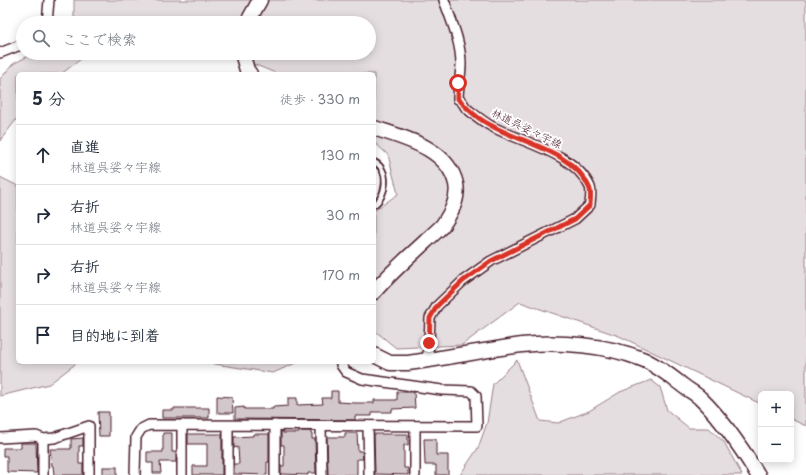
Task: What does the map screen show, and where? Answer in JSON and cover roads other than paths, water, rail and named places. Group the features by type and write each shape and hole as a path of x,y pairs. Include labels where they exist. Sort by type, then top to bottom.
{"main road":[{"path":"251,16 260,0"},
{"path":"244,60 248,72"},
{"path":"376,129 416,143 438,155 448,164 454,177 457,191 454,206 441,226 376,290"},
{"path":"376,356 390,362 408,363 522,345 550,344 598,348 624,353 643,359 665,372 698,396 727,428 758,475"}],"street":[{"path":"48,16 49,0"},
{"name":"林道呉娑々宇線","path":"427,361 430,318 437,306 463,281 491,261 575,219 590,205 590,188 581,174 569,163 551,152 492,126 474,115 464,105 462,100 458,99 458,83 461,64 458,44 444,0"},
{"path":"0,53 16,47"},
{"path":"135,475 136,437 141,429 150,425 477,426 476,396 471,391 442,390 362,379 346,372 341,364"},
{"path":"182,425 182,475"},
{"path":"275,425 275,475"},
{"path":"0,438 36,436 43,439 54,438 89,426 89,475"},
{"path":"228,426 228,475"},
{"path":"321,426 322,475"},
{"path":"368,426 369,475"},
{"path":"415,426 415,475"},
{"path":"43,439 43,475"}],"lane":[{"path":"376,163 381,168 385,184 384,194 376,203"}]}
